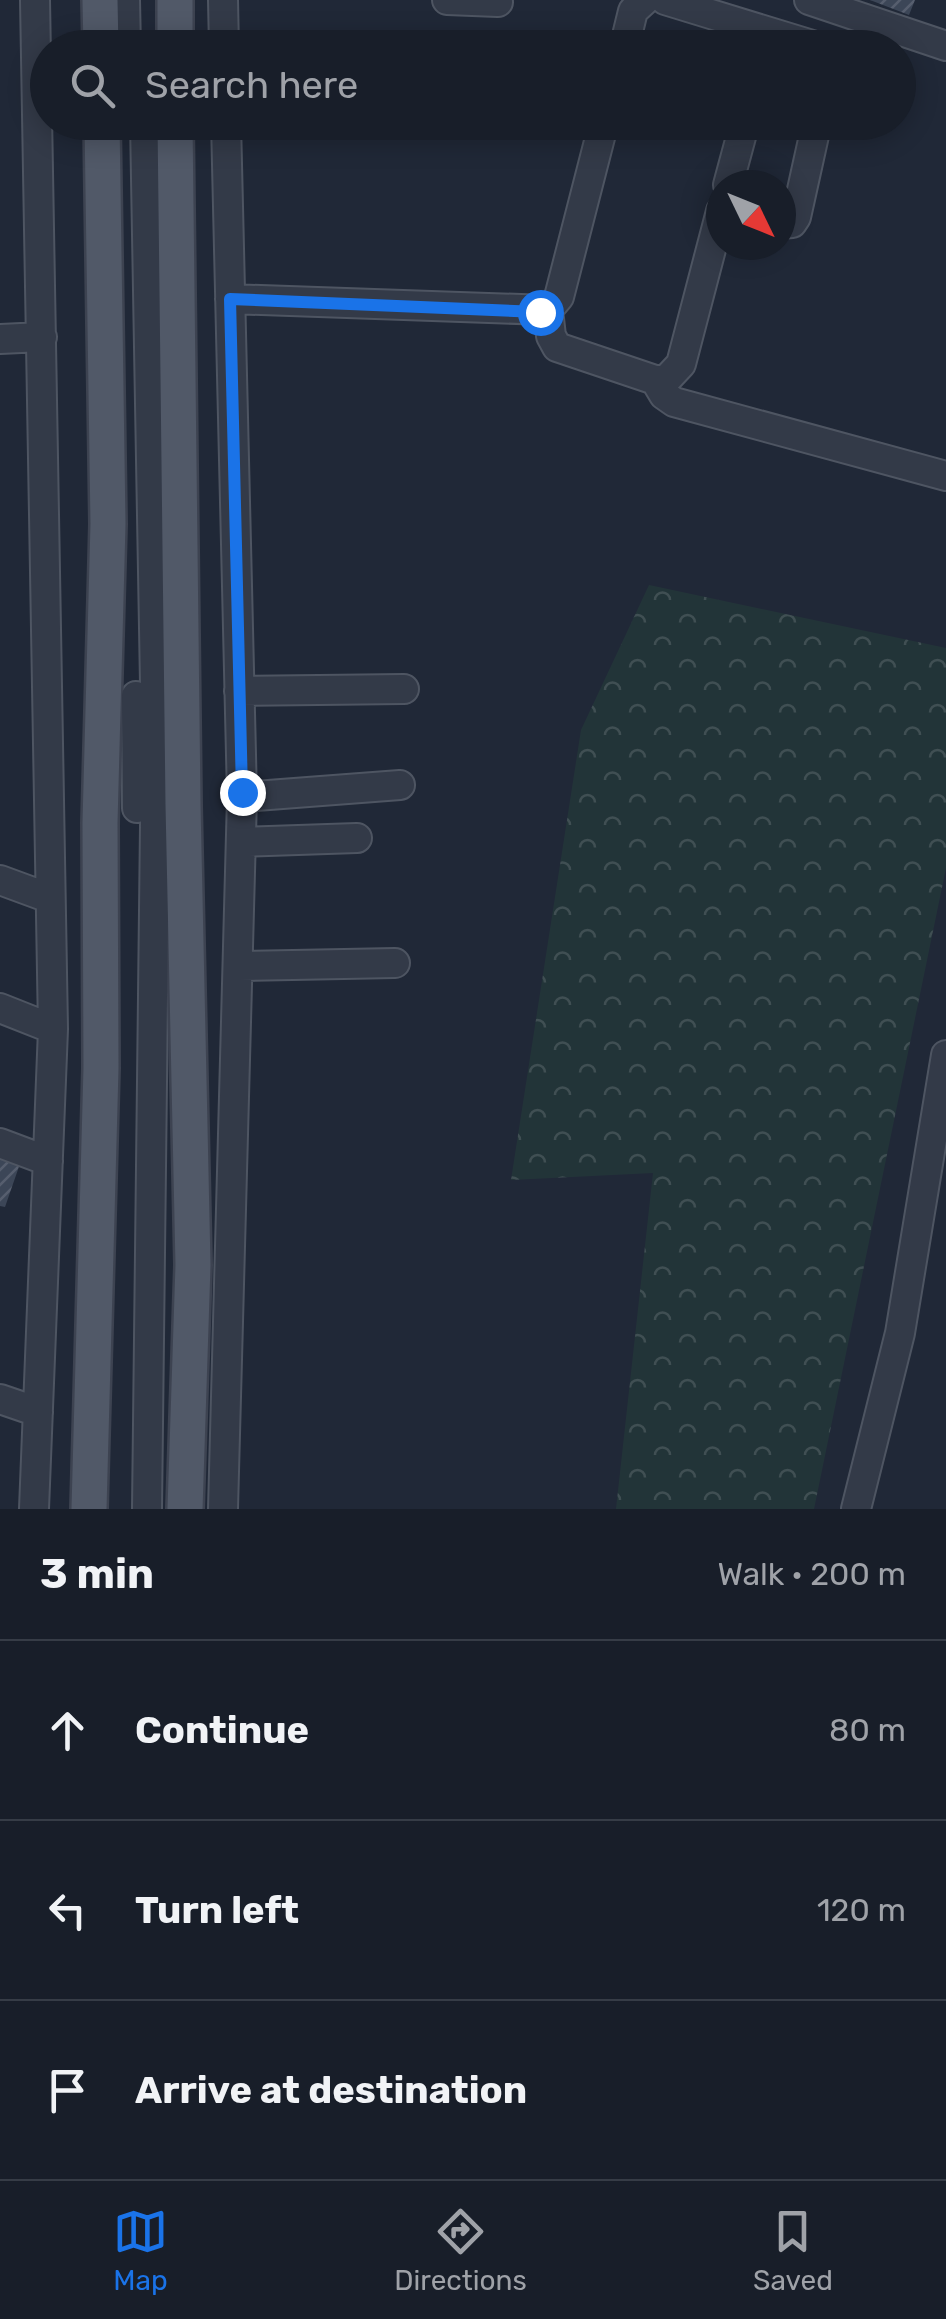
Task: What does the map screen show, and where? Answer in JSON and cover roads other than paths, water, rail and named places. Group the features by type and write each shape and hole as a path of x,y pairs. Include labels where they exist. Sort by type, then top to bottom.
{"main road":[{"path":"100,0 101,30"},
{"path":"175,0 175,30"},
{"path":"90,1509 108,524 102,140"},
{"path":"175,140 182,766 193,1265 186,1509"}],"street":[{"path":"34,0 35,30"},
{"path":"125,0 126,30"},
{"path":"142,0 143,30"},
{"path":"222,0 223,30"},
{"path":"447,0 498,2"},
{"path":"628,30 633,11 645,0"},
{"path":"665,0 741,30"},
{"path":"809,0 898,30"},
{"path":"916,36 946,46"},
{"path":"34,1509 53,1029 37,140"},
{"path":"128,140 137,937 131,1509"},
{"path":"146,140 156,740 147,1509"},
{"path":"224,1509 242,797 226,140"},
{"path":"599,140 559,297 548,310 550,336 557,347 655,380 666,380 681,364 709,260"},
{"path":"732,170 739,140"},
{"path":"796,217 813,140"},
{"path":"230,299 548,310"},
{"path":"0,339 42,337"},
{"path":"655,380 674,402 946,476"},
{"path":"240,691 404,689"},
{"path":"242,797 400,785"},
{"path":"241,842 356,838"},
{"path":"0,880 49,898"},
{"path":"238,966 395,964"},
{"path":"0,1008 53,1029"},
{"path":"856,1509 900,1333 946,1055"},
{"path":"0,1143 48,1160"},
{"path":"0,1400 38,1412"}]}
